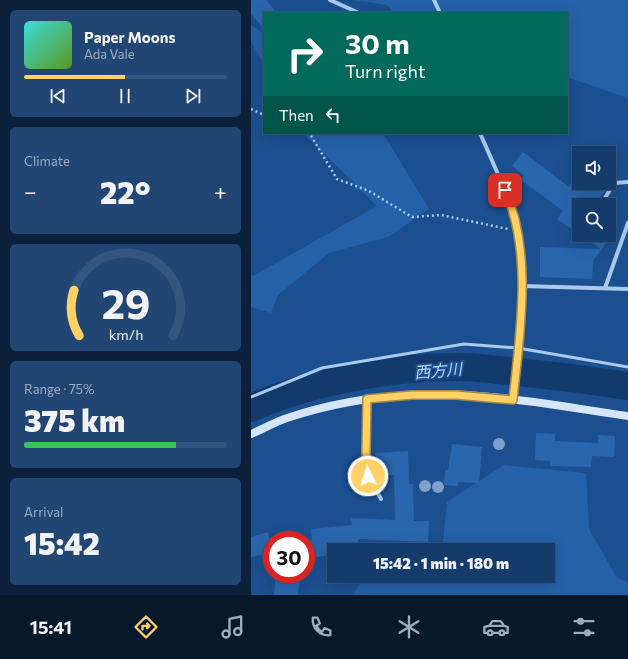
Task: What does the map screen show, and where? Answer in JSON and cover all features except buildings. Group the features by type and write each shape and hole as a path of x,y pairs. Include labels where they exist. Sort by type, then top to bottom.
{"street":[{"path":"330,0 357,12"},
{"path":"434,0 440,12"},
{"path":"480,134 511,204 522,254 518,350 513,400"},
{"path":"605,198 614,183 628,182"},
{"path":"605,288 628,223"},
{"path":"521,286 628,289"},
{"path":"251,434 286,418 367,399 412,395 456,395 513,400 628,416"},
{"path":"367,399 366,452 368,476 381,499"}],"lane":[{"path":"251,397 322,368 464,344 518,350 628,367"}],"path":[{"path":"251,109 263,115"},
{"path":"310,134 337,179 369,191 411,217 441,214 517,231"}],"shaded area":[{"path":"353,0 628,0 628,98 568,77 568,12 393,12 387,5"},
{"path":"251,25 263,33 263,62 251,42"},
{"path":"304,134 384,134 429,209 388,237 329,253 278,295 271,313 251,307 251,274 253,276 377,206"},
{"path":"504,465 586,473 589,529 617,578 628,582 628,595 353,595 361,583 555,583 555,543 443,543 447,502"}],"waterway":[{"name":"西方川","path":"251,408 300,390 354,377 382,372 436,367 480,368 628,386"}],"route":[{"path":"368,476 366,452 367,399 412,395 456,395 513,400 520,324 522,254 511,204 505,190"}]}
